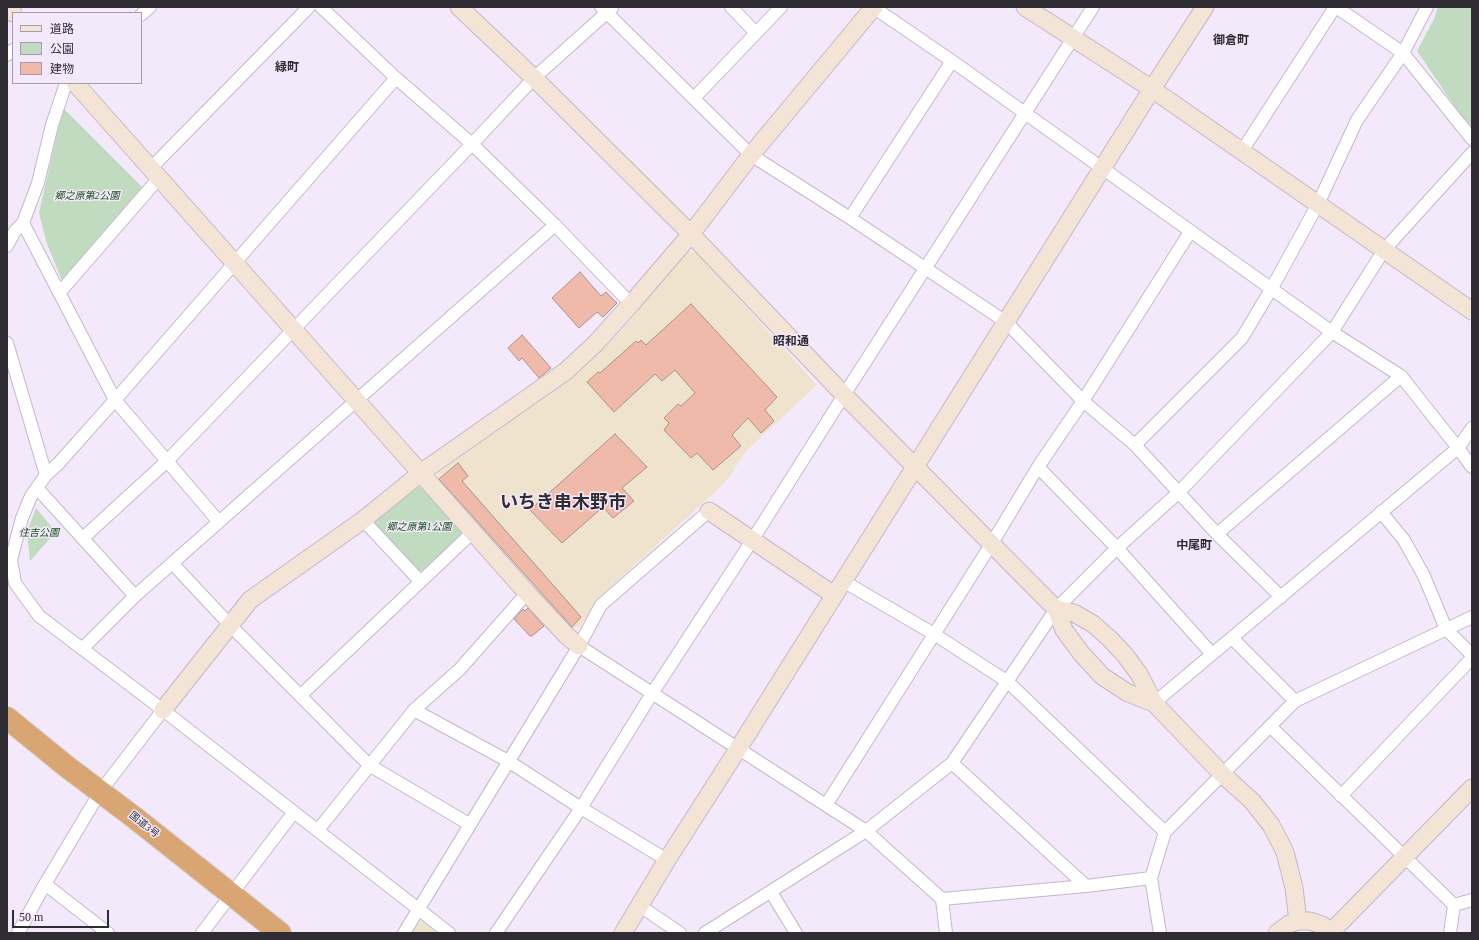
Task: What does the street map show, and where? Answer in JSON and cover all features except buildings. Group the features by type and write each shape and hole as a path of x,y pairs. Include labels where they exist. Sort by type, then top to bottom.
{"highway":[{"name":"国道3号","path":"7,718 280,933"}],"street":[{"path":"142,14 150,7"},
{"path":"60,292 155,173 309,7"},
{"path":"321,7 396,78 472,144 555,225 631,304"},
{"path":"459,7 534,78 691,234 915,468 992,543 1056,609 1064,630 1081,653 1102,676 1128,693 1154,703"},
{"path":"730,7 756,33"},
{"path":"694,98 781,7"},
{"path":"18,933 45,884 100,792 250,600 363,520 422,472 566,371 596,343 691,234 751,155 873,7 952,61 1332,332 1401,376 1472,468"},
{"path":"1025,7 1152,89 1472,312"},
{"path":"496,933 581,808 653,692 753,539 844,394 1093,7"},
{"path":"623,933 667,860 1205,7"},
{"path":"1242,151 1335,7 1402,53 1472,139"},
{"path":"1135,446 1242,338 1318,204 1357,120 1402,53 1427,7"},
{"path":"83,538 167,461 534,78 607,9 751,155 850,218 1006,322 1083,401 1135,446 1217,534 1280,597"},
{"path":"850,218 952,61"},
{"path":"396,78 115,400 58,464 46,475 31,496 22,518 11,560 15,583 39,616 163,710 449,933"},
{"path":"7,246 15,231 24,223 38,183 52,124 66,84"},
{"path":"76,84 422,472 527,593 566,635 579,646 653,692 738,749 866,831 942,899 946,933"},
{"path":"705,933 866,831 952,763 1056,609 1117,548 1179,492 1332,332 1384,250 1472,153"},
{"path":"24,223 115,400 219,522"},
{"path":"82,649 135,596 555,225"},
{"path":"826,805 992,543 1038,467 1083,401 1190,232"},
{"path":"7,343 46,475"},
{"path":"1217,534 1401,376"},
{"path":"1154,703 1458,448 1472,428"},
{"path":"1038,467 1117,548 1212,654"},
{"path":"37,488 135,596"},
{"path":"404,933 579,646 600,605 709,511 753,539 834,595"},
{"path":"1381,512 1404,540 1424,576 1446,629 1472,655"},
{"path":"363,520 420,581"},
{"path":"301,695 474,531"},
{"path":"172,563 230,625 369,765 470,824"},
{"path":"843,581 934,634 1008,682 1164,832"},
{"path":"318,830 414,710 460,669 527,593"},
{"path":"1056,609 1074,613 1093,624 1110,639 1125,655 1139,674 1154,703 1222,774 1252,801 1271,825 1285,852 1294,888 1298,921"},
{"path":"1160,933 1151,878 1164,832 1295,701 1472,617"},
{"path":"1232,638 1295,701"},
{"path":"1341,796 1472,658"},
{"path":"414,710 508,761 581,808 667,860"},
{"path":"1270,726 1454,905"},
{"path":"952,763 1086,886"},
{"path":"1277,933 1289,924 1298,921 1310,921 1322,925 1333,932 1472,788"},
{"path":"202,933 294,812"},
{"path":"942,899 1086,886 1151,878"},
{"path":"45,884 108,933"},
{"path":"771,892 796,933"},
{"path":"1454,905 1472,900"},
{"path":"1450,933 1454,905"},
{"path":"640,906 680,933"}],"shaded area":[{"path":"684,252 696,252 817,385 746,451 730,476 715,492 597,599 580,627 570,628 437,477 438,473 583,368 622,330"},
{"path":"426,920 442,933 412,933 418,923"}],"green space":[{"path":"1438,7 1472,7 1472,127 1459,113 1417,51 1434,19"},
{"name":"郷之原第2公園","path":"63,108 151,196 63,283 47,244 39,213"},
{"name":"郷之原第1公園","path":"418,487 428,490 462,529 462,535 425,570 418,571 374,525 374,520"},
{"name":"住吉公園","path":"36,508 56,532 30,561 27,532"}],"district":[{"name":"御倉町","path":"1231,41"},
{"name":"緑町","path":"287,68"},
{"name":"昭和通","path":"791,342"},
{"name":"いちき串木野市","path":"563,503"},
{"name":"中尾町","path":"1194,546"}]}
